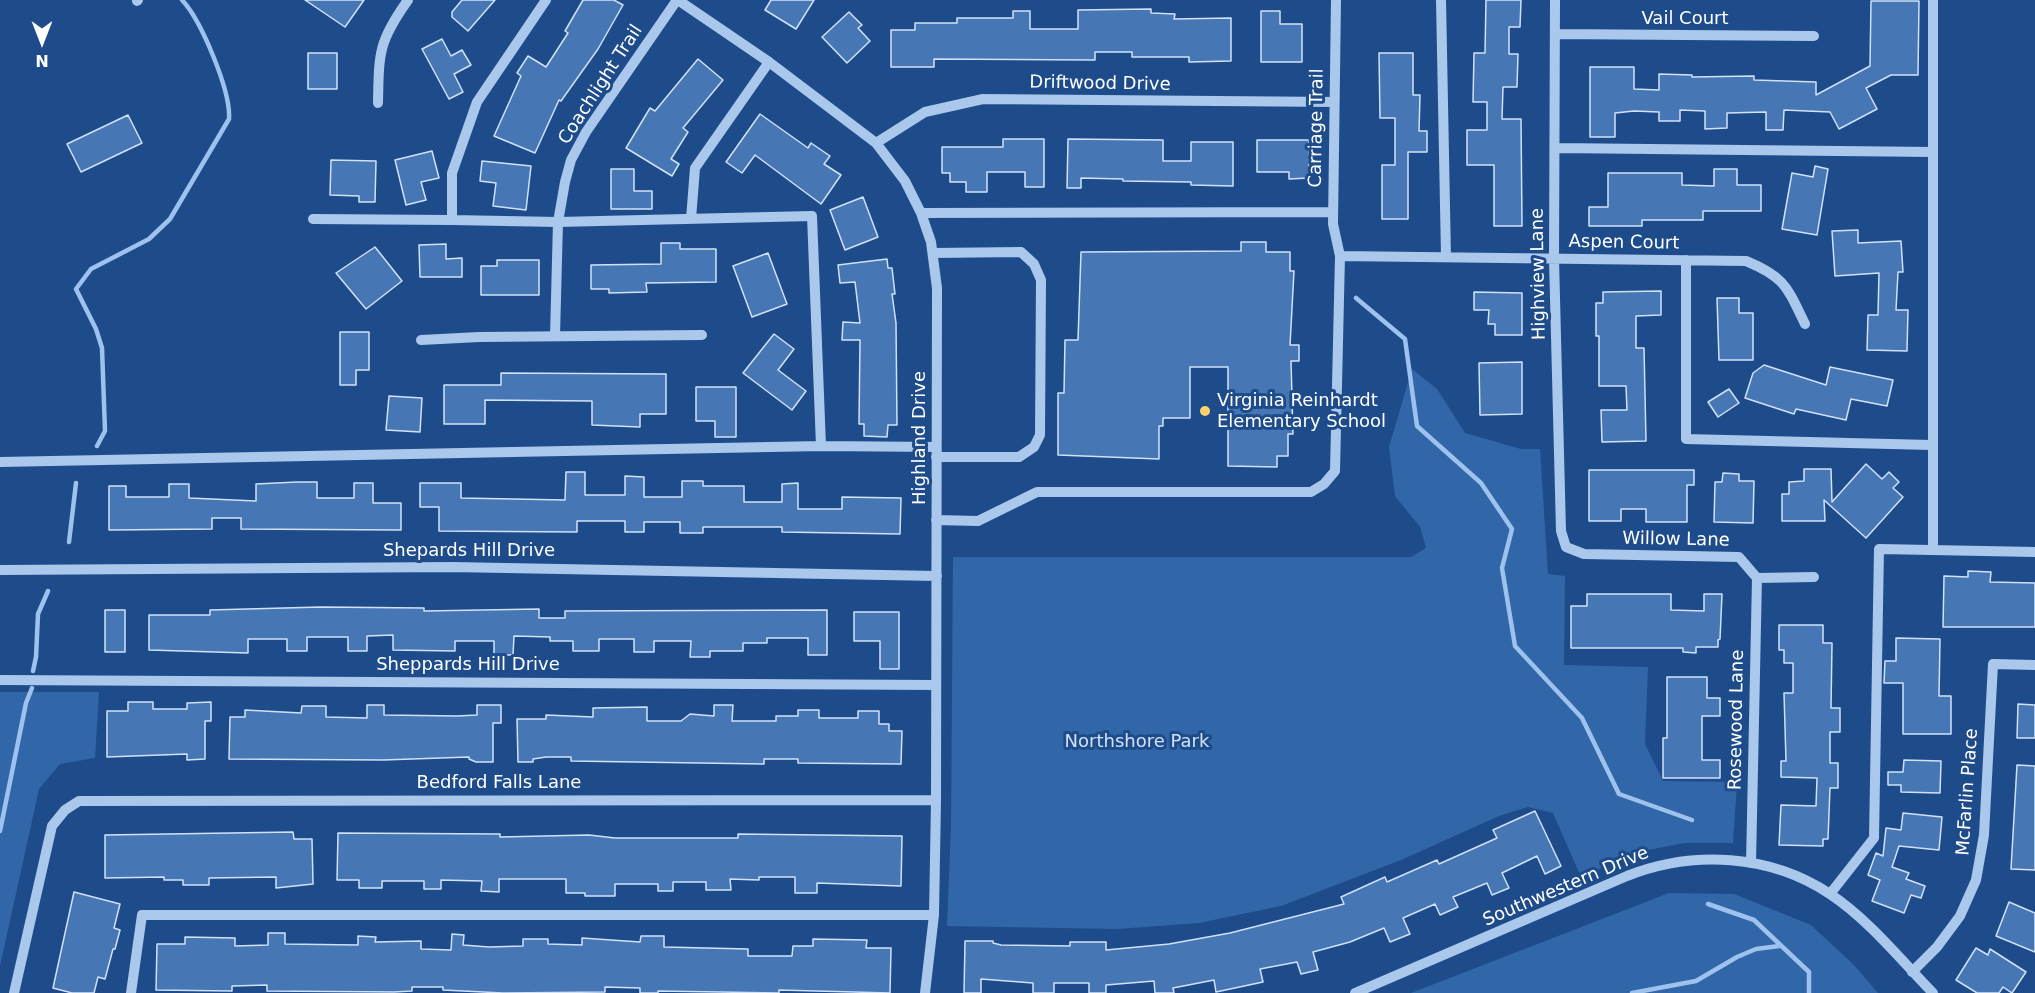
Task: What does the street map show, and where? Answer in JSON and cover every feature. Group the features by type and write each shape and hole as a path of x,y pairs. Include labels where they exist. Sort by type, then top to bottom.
{"street":[{"path":"378,103 379,53 384,38 408,0"},
{"path":"452,220 452,173 477,102 546,0"},
{"name":"Carriage Trail","path":"936,520 978,521 1037,492 1311,492 1324,484 1335,471 1340,256 1333,212 1336,0"},
{"path":"1441,0 1446,257"},
{"name":"Highview Lane","path":"1555,0 1554,259 1561,531 1566,547"},
{"path":"1933,0 1931,445 1933,550"},
{"name":"Highland Drive","path":"681,1 769,62 876,143 905,181 921,213 933,253 937,288 936,800 934,915 925,993"},
{"name":"Coachlight Trail","path":"555,336 558,222 565,182 572,160 586,132 681,1"},
{"name":"Vail Court","path":"1555,34 1814,36"},
{"path":"691,219 695,168 769,62"},
{"name":"Driftwood Drive","path":"876,143 925,112 983,99 1334,102"},
{"path":"1555,148 1933,152"},
{"path":"921,213 1333,212"},
{"path":"313,219 558,222 812,216 821,446"},
{"path":"0,462 821,446 1019,457 1034,447 1040,435 1041,280 1034,264 1021,252 933,253"},
{"name":"Aspen Court","path":"1340,256 1746,261 1770,271 1786,286 1805,324"},
{"path":"1686,260 1686,438 1931,445"},
{"path":"421,340 702,335"},
{"name":"Willow Lane","path":"1566,547 1584,554 1739,557 1756,578"},
{"path":"1830,894 1874,838 1879,549 2035,552"},
{"name":"Shepards Hill Drive","path":"0,570 452,567 937,576"},
{"path":"1756,578 1814,577"},
{"name":"Rosewood Lane","path":"1751,863 1756,578"},
{"name":"McFarlin Place","path":"1912,972 1937,947 1960,916 1976,880 1982,859 1993,664 2035,665"},
{"name":"Sheppards Hill Drive","path":"0,680 936,685"},
{"name":"Bedford Falls Lane","path":"14,993 52,826 65,810 79,801 936,800"},
{"name":"Southwestern Drive","path":"1355,993 1642,870 1697,859 1751,863 1792,875 1830,894 1863,922 1933,993"},
{"path":"131,993 142,915 934,915"}],"green space":[{"name":"Northshore Park","path":"1412,369 1437,389 1465,433 1521,449 1540,449 1548,574 1565,576 1564,665 1648,667 1645,744 1663,781 1737,784 1733,843 1685,843 1637,852 1581,877 1553,813 1528,807 1499,816 1401,860 1281,906 1199,923 1117,929 947,926 951,826 953,557 1411,557 1426,548 1420,527 1395,496 1389,447"},
{"path":"0,692 99,692 95,758 60,764 39,789 0,966"},
{"path":"1669,893 1734,894 1811,925 1854,965 1878,993 1411,993"}],"building":[{"path":"305,0 364,0 345,27"},
{"path":"462,0 495,0 468,31 452,17 452,12"},
{"path":"583,0 614,0 623,5 598,49 561,101 559,100 535,153 494,136 521,76 517,73 528,56 546,67 568,33 565,31"},
{"path":"771,0 814,0 796,29 765,10"},
{"path":"1486,0 1521,0 1520,27 1509,27 1509,54 1518,54 1517,87 1503,87 1502,119 1521,119 1522,226 1494,226 1494,165 1467,165 1467,130 1487,130 1487,102 1473,102 1474,53 1485,53"},
{"path":"1871,1 1919,1 1918,75 1891,75 1866,88 1877,109 1839,129 1830,112 1784,110 1783,130 1766,130 1766,112 1727,113 1727,128 1705,129 1705,111 1680,110 1680,121 1659,121 1659,112 1634,111 1615,113 1615,137 1590,137 1590,67 1634,67 1634,89 1659,90 1659,74 1692,75 1692,77 1754,76 1754,80 1816,82 1816,95 1870,66"},
{"path":"1151,9 1151,13 1175,14 1174,19 1231,18 1231,61 1189,62 1189,57 1132,57 1132,52 1095,52 1095,60 934,59 934,67 891,67 891,30 915,30 915,23 957,23 957,18 1013,18 1013,11 1030,11 1030,29 1078,29 1078,10"},
{"path":"1261,11 1280,11 1280,24 1302,24 1302,62 1261,62"},
{"path":"849,12 862,25 858,28 870,41 847,63 822,37"},
{"path":"442,39 451,56 462,50 471,65 454,74 463,92 449,99 422,49"},
{"path":"308,53 337,53 337,89 308,89"},
{"path":"1379,53 1413,53 1413,95 1420,95 1419,131 1427,131 1427,152 1408,152 1408,219 1382,219 1382,165 1395,165 1395,118 1380,118"},
{"path":"698,59 723,80 683,128 688,132 671,159 679,164 672,176 626,148 650,108 655,111"},
{"path":"760,114 808,148 811,143 830,156 824,164 841,175 821,204 755,155 742,173 726,162"},
{"path":"128,115 142,143 81,172 67,144"},
{"path":"1003,139 1044,139 1044,187 1025,187 1025,172 987,172 987,192 966,192 966,182 950,182 950,173 942,173 942,147 1003,147"},
{"path":"1068,139 1163,140 1163,161 1191,161 1191,142 1233,142 1233,186 1081,178 1081,188 1067,188"},
{"path":"1257,140 1309,140 1309,178 1289,179 1289,172 1257,172"},
{"path":"432,151 439,178 421,182 426,200 406,205 395,160"},
{"path":"331,160 376,161 375,202 359,202 359,196 330,195"},
{"path":"482,161 531,166 526,210 493,206 496,183 480,181"},
{"path":"1815,166 1828,169 1817,235 1782,229 1792,173 1813,177"},
{"path":"611,169 634,169 634,191 652,191 652,209 611,209"},
{"path":"1714,169 1737,169 1737,185 1761,185 1761,211 1703,211 1703,220 1642,220 1642,226 1589,226 1589,207 1608,207 1608,173 1682,173 1682,185 1714,186"},
{"path":"863,197 878,237 845,250 830,210"},
{"path":"1858,230 1858,243 1901,241 1903,272 1898,272 1896,310 1908,310 1907,351 1867,350 1868,315 1878,315 1879,273 1835,276 1832,231"},
{"path":"1241,242 1266,242 1266,252 1290,252 1290,271 1294,271 1290,345 1299,345 1299,361 1291,361 1293,434 1288,434 1288,456 1277,456 1277,467 1228,466 1228,367 1190,367 1190,418 1163,418 1163,426 1159,426 1159,459 1058,455 1058,393 1064,393 1065,340 1078,340 1081,252 1241,251"},
{"path":"661,243 680,243 680,249 716,249 716,282 646,283 647,292 609,293 609,289 591,289 591,265 661,264"},
{"path":"446,244 446,259 462,258 462,277 420,277 419,245"},
{"path":"375,247 402,281 366,309 336,273"},
{"path":"768,253 787,304 752,317 733,266"},
{"path":"887,259 888,268 892,268 895,294 892,294 896,323 897,425 888,425 887,437 864,436 864,424 859,424 860,340 842,340 843,322 860,323 855,282 840,283 838,265"},
{"path":"497,260 539,260 539,295 481,295 481,266 497,266"},
{"path":"1661,291 1661,315 1636,316 1636,348 1644,348 1646,441 1602,442 1601,410 1627,410 1626,386 1599,386 1599,336 1596,336 1596,303 1603,303 1603,292"},
{"path":"1474,292 1522,293 1522,335 1495,335 1495,324 1488,324 1489,310 1474,310"},
{"path":"1717,298 1739,298 1739,313 1753,313 1753,360 1719,360"},
{"path":"340,332 369,332 369,370 356,370 356,385 340,385"},
{"path":"774,334 794,349 778,370 806,391 792,410 743,373"},
{"path":"1522,362 1522,414 1480,415 1479,363"},
{"path":"1764,365 1826,385 1830,367 1893,380 1887,406 1851,399 1846,420 1796,409 1794,414 1745,398 1753,373"},
{"path":"501,373 666,374 666,414 640,414 640,427 592,425 592,401 485,400 485,424 444,424 444,385 501,385"},
{"path":"696,387 736,387 736,437 715,437 715,421 696,421"},
{"path":"1729,389 1739,403 1718,417 1708,402"},
{"path":"389,396 422,398 420,432 386,430"},
{"path":"1866,464 1882,479 1889,472 1899,482 1893,488 1903,497 1866,538 1824,500 1825,521 1782,521 1782,494 1789,494 1789,482 1804,481 1804,469 1831,469 1832,502"},
{"path":"1589,470 1694,470 1694,485 1687,485 1687,522 1646,522 1646,509 1621,509 1621,521 1589,521"},
{"path":"566,472 585,472 585,495 625,495 625,476 644,477 644,497 682,497 682,481 703,481 703,486 744,486 744,502 782,502 782,484 798,483 798,509 842,509 842,497 901,498 900,534 782,532 782,527 703,527 703,533 680,533 680,522 644,522 644,532 625,532 625,521 577,521 577,532 439,531 439,507 420,507 420,483 461,483 461,498 565,500"},
{"path":"1723,473 1739,474 1739,481 1754,481 1753,523 1714,522 1715,482 1722,482"},
{"path":"317,482 317,498 354,498 354,483 373,483 373,503 401,503 401,530 241,529 241,518 212,518 212,529 109,530 109,486 126,486 126,497 169,497 169,484 189,484 189,498 256,501 256,484"},
{"path":"1968,571 1991,572 1990,582 2035,583 2035,627 1943,627 1944,576 1968,577"},
{"path":"1587,594 1671,594 1671,610 1704,611 1704,594 1722,594 1718,647 1696,647 1696,653 1683,652 1683,648 1571,648 1571,606 1587,606"},
{"path":"321,607 424,608 424,611 539,609 539,618 565,618 565,611 827,610 827,655 808,655 808,638 767,638 767,643 743,643 743,651 710,651 710,657 690,657 691,641 654,641 654,652 634,652 634,639 599,639 599,651 573,651 573,641 550,641 550,637 514,636 513,655 494,655 494,641 455,641 455,651 393,650 393,635 367,636 367,651 348,651 348,637 307,637 307,651 287,651 287,639 248,639 248,653 149,650 149,615 210,615 210,610"},
{"path":"105,610 125,610 125,652 105,652"},
{"path":"854,612 899,612 899,669 880,669 880,641 854,641"},
{"path":"1779,625 1823,625 1823,643 1832,643 1831,708 1840,708 1840,732 1830,732 1830,763 1838,763 1838,788 1830,788 1828,839 1823,839 1823,846 1779,845 1781,805 1816,806 1817,778 1781,777 1781,761 1786,761 1784,693 1793,693 1793,663 1784,663 1784,650 1779,650"},
{"path":"1896,638 1940,639 1939,696 1951,696 1951,734 1903,734 1903,683 1884,683 1885,661 1896,661"},
{"path":"1667,677 1707,677 1707,698 1720,698 1720,716 1702,716 1702,760 1720,760 1720,778 1663,778 1663,738 1667,738"},
{"path":"128,702 153,702 153,709 187,709 187,703 211,702 211,721 205,721 205,759 187,760 187,754 107,757 107,711 128,711"},
{"path":"2018,704 2035,705 2035,738 2017,738"},
{"path":"367,705 384,705 384,715 457,716 477,715 477,705 501,705 501,723 493,723 493,762 476,762 469,757 383,760 229,759 230,717 245,717 245,710 301,713 302,706 326,706 326,717 367,718"},
{"path":"714,705 733,705 732,721 776,721 776,716 798,716 798,710 819,710 819,718 858,718 858,711 879,711 879,724 889,724 889,731 902,731 901,764 798,763 798,759 764,759 764,764 571,761 571,757 546,757 533,759 533,762 518,762 517,719 546,719 546,715 593,717 593,708 647,707 647,721 681,721 690,714 714,716"},
{"path":"1904,760 1941,761 1940,793 1901,792 1901,785 1888,785 1888,772 1903,772"},
{"path":"2017,765 2035,766 2035,870 2011,869"},
{"path":"1535,811 1561,866 1545,874 1537,856 1502,873 1509,888 1492,895 1487,883 1453,897 1458,907 1440,915 1435,904 1403,918 1410,934 1390,942 1384,928 1350,942 1313,952 1318,970 1301,974 1297,962 1260,969 1263,982 1216,992 1214,980 1173,988 1174,993 1155,993 1154,981 1106,985 1106,993 1089,993 1089,983 1054,983 1054,993 1033,993 1033,983 981,979 981,993 964,993 965,941 993,941 1001,945 1070,946 1070,942 1106,942 1106,950 1169,944 1230,933 1344,904 1341,897 1385,877 1387,882 1437,860 1439,864 1497,838 1493,830"},
{"path":"1903,813 1942,817 1939,850 1899,846 1892,867 1909,873 1906,879 1925,886 1921,898 1911,895 1904,913 1872,901 1880,880 1868,875 1876,853 1883,856 1886,828 1901,830"},
{"path":"293,832 294,839 312,839 313,884 276,888 276,877 209,878 209,885 183,885 183,880 164,880 164,877 105,878 105,835"},
{"path":"338,833 500,834 500,837 589,835 615,838 738,838 738,834 902,836 901,886 817,883 817,893 795,893 795,877 759,877 759,880 730,879 731,890 706,890 706,882 673,882 673,891 658,891 658,884 615,884 615,896 585,896 585,893 566,893 566,879 499,879 499,892 481,891 482,881 441,880 441,889 424,889 424,881 382,881 382,888 359,888 359,880 337,880"},
{"path":"74,892 120,904 114,928 120,930 115,949 113,949 105,979 98,977 94,993 72,993 53,988"},
{"path":"2009,902 2035,913 2035,952 1996,936"},
{"path":"268,933 285,933 285,944 358,945 358,936 376,937 375,942 421,941 421,949 451,950 452,934 464,935 463,945 489,947 523,946 523,939 548,939 548,944 582,945 582,938 640,942 641,936 664,936 664,947 748,949 748,956 792,956 793,946 813,946 813,939 867,940 866,948 891,948 890,993 779,990 779,993 658,991 658,993 640,993 640,988 605,987 605,992 503,993 443,990 443,987 412,987 412,991 394,992 267,991 267,985 232,986 232,991 156,990 157,944 185,944 185,937 235,938 235,946 268,945"},
{"path":"1976,948 1988,955 1990,949 2026,972 2012,993 2003,987 1999,993 1977,993 1956,980"}],"waterway":[{"path":"97,446 105,431 102,348 96,329 76,289 91,269 149,239 170,219 229,119 225,91 213,56 198,23 182,0"},
{"path":"1356,298 1405,339 1417,426 1481,483 1512,529 1502,568 1515,646 1582,718 1619,794 1692,820"},
{"path":"69,542 76,483"},
{"path":"33,671 38,614 48,591"},
{"path":"0,831 26,703 32,688"},
{"path":"1708,904 1754,920 1809,972 1809,993"},
{"path":"1632,993 1696,981 1737,957 1756,949 1779,946"}],"place":[{"name":"Virginia Reinhardt Elementary School","path":"1205,411"}]}
